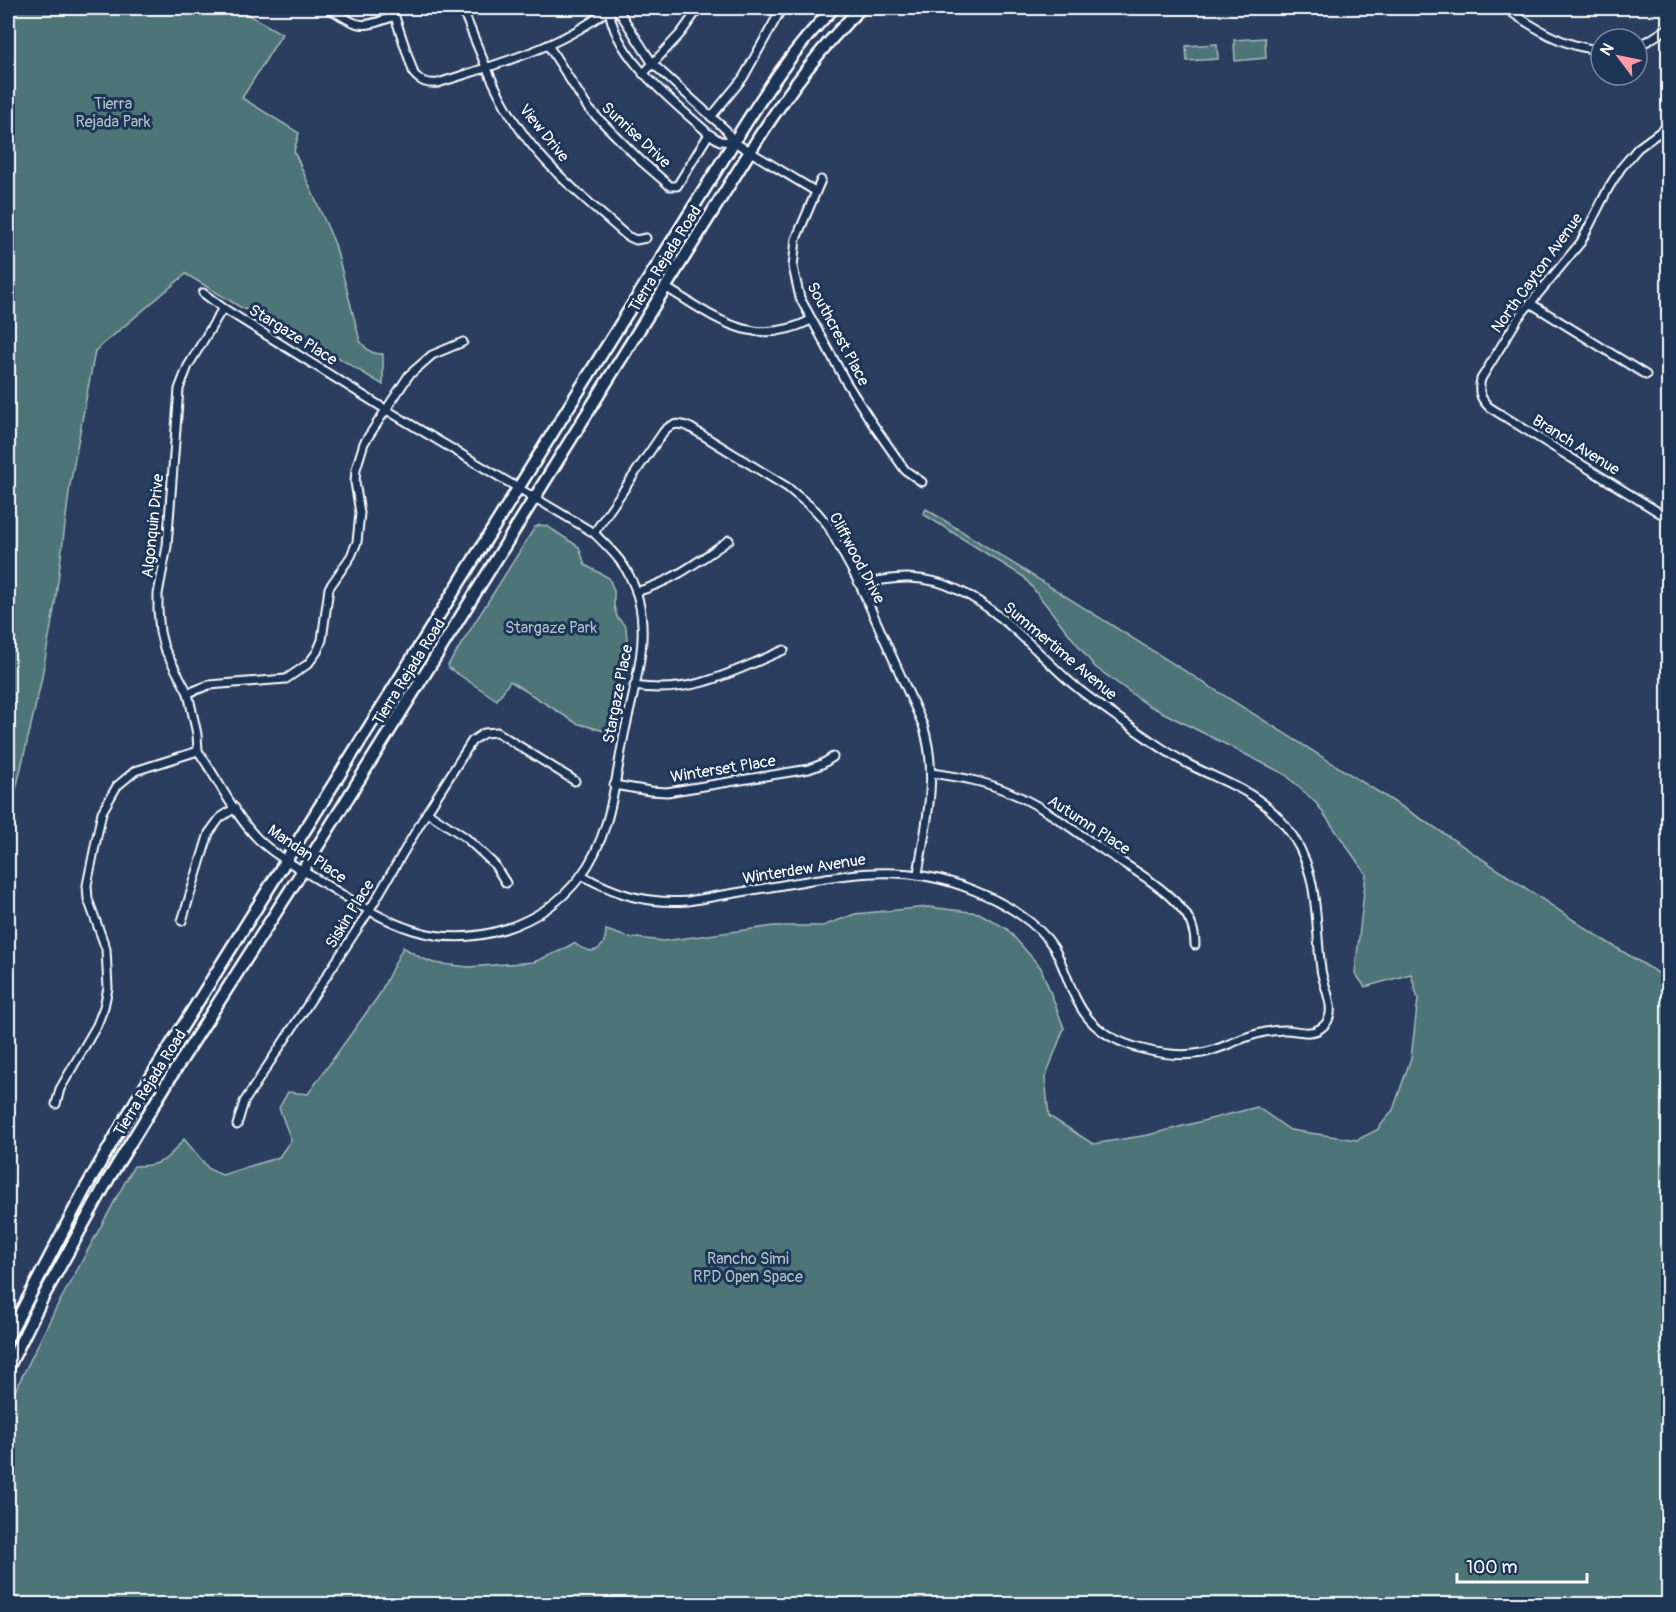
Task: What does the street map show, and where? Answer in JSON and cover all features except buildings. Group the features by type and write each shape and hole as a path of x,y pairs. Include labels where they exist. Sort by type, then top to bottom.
{"main road":[{"name":"Tierra Rejada Road","path":"8,1337 84,1191 136,1101 734,142 778,74 802,42 834,8"},
{"name":"Tierra Rejada Road","path":"8,1368 42,1299 109,1178 750,151 806,69 827,43 861,8"}],"street":[{"path":"328,8 355,24 367,26 395,16"},
{"path":"392,8 414,74 420,81 430,84 548,45 572,34 610,8"},
{"name":"View Drive","path":"462,8 486,67 512,118 538,153 627,236 636,240 646,238"},
{"path":"610,8 620,14 653,64 726,130 734,142"},
{"path":"610,8 610,21 643,74 709,134 720,141 734,142 815,191"},
{"path":"643,74 681,33 699,8"},
{"path":"711,117 743,78 782,8"},
{"path":"1505,8 1552,38 1568,45 1589,48"},
{"path":"1649,40 1668,28"},
{"name":"Sunrise Drive","path":"548,45 588,108 641,161 670,186 677,186 709,134"},
{"name":"North Cayton Avenue","path":"1479,387 1486,370 1530,303 1581,242 1608,188 1621,168 1638,148 1668,126"},
{"name":"Southcrest Place","path":"821,180 800,224 794,253 795,283 800,298 846,382 872,423 905,470 922,482"},
{"path":"665,287 724,322 743,329 757,332 785,331 811,320"},
{"name":"Stargaze Place","path":"202,293 385,409 594,533 620,560 630,575 641,609 642,645 603,832 581,875 566,893 548,908 528,920 484,934 437,935 414,930 369,911"},
{"path":"1530,303 1646,375"},
{"name":"Algonquin Drive","path":"198,751 197,734 188,693 165,648 160,632 158,594 167,546 179,389 188,366 224,308"},
{"path":"188,693 209,686 286,680 298,673 317,652 326,626 326,600 329,588 351,556 357,542 360,513 355,482 359,455 401,384 421,363 445,348 463,342"},
{"name":"Branch Avenue","path":"1479,387 1483,401 1489,407 1668,518"},
{"name":"Cliffwood Drive","path":"594,533 664,431 669,426 683,424 787,487 816,511 835,538 860,585 923,725 931,757 932,773 918,874"},
{"path":"636,592 676,577 729,540"},
{"name":"Summertime Avenue","path":"860,585 885,578 912,577 939,582 961,591 1000,618 1090,699 1172,755 1240,788 1269,808 1297,842 1312,877 1317,903 1321,970 1331,1005 1330,1016 1320,1029 1306,1032 1282,1030"},
{"path":"634,686 666,689 697,685 784,650"},
{"name":"Siskin Place","path":"237,1125 244,1102 369,911 472,741 484,733 497,732 575,781"},
{"path":"56,1104 60,1089 98,1025 108,988 106,949 92,912 87,885 102,812 117,786 135,771 198,751"},
{"name":"Mandan Place","path":"198,751 255,836 287,861 369,911"},
{"name":"Winterset Place","path":"614,785 650,791 680,790 809,769 833,757"},
{"name":"Autumn Place","path":"932,773 962,777 988,784 1013,793 1040,808 1168,895 1191,920 1195,932 1195,945"},
{"path":"182,921 209,833 220,818 235,808"},
{"path":"427,812 465,837 494,864 506,884"},
{"name":"Winterdew Avenue","path":"581,875 626,896 666,903 855,873 889,871 946,880 975,890 1028,922 1054,949 1075,998 1089,1020 1116,1039 1155,1052 1185,1055 1218,1049 1265,1032 1282,1030"}],"green space":[{"name":"Tierra Rejada Park","path":"8,8 237,8 282,34 242,98 299,133 294,151 335,244 360,341 370,351 383,354 383,385 265,313 261,317 242,308 186,274 95,351 70,485 55,604 41,682 14,798 8,838"},
{"path":"1265,38 1266,58 1235,61 1234,40"},
{"path":"1217,44 1218,59 1187,61 1186,46"},
{"name":"Rancho Simi RPD Open Space","path":"926,509 1431,825 1602,939 1668,979 1668,1604 8,1604 8,1405 54,1312 134,1166 158,1163 168,1157 184,1139 209,1169 222,1175 279,1157 291,1140 279,1108 288,1092 308,1094 379,995 403,947 434,963 468,967 534,962 574,943 586,950 596,950 603,944 606,930 627,937 664,941 774,926 823,926 855,914 928,907 979,913 1007,929 1041,968 1064,1028 1045,1078 1049,1116 1093,1144 1148,1135 1257,1107 1290,1130 1357,1140 1377,1130 1393,1110 1411,1058 1418,999 1411,974 1365,987 1355,973 1366,874 1317,804 1286,775 1148,705 1095,667 1024,577 923,514"},
{"name":"Stargaze Park","path":"547,526 579,547 585,565 609,578 614,591 617,617 626,627 627,639 621,651 624,667 612,725 608,732 576,723 510,681 497,700 449,668 448,665 535,527"},
{"path":"8,838 12,917 8,957"}]}
